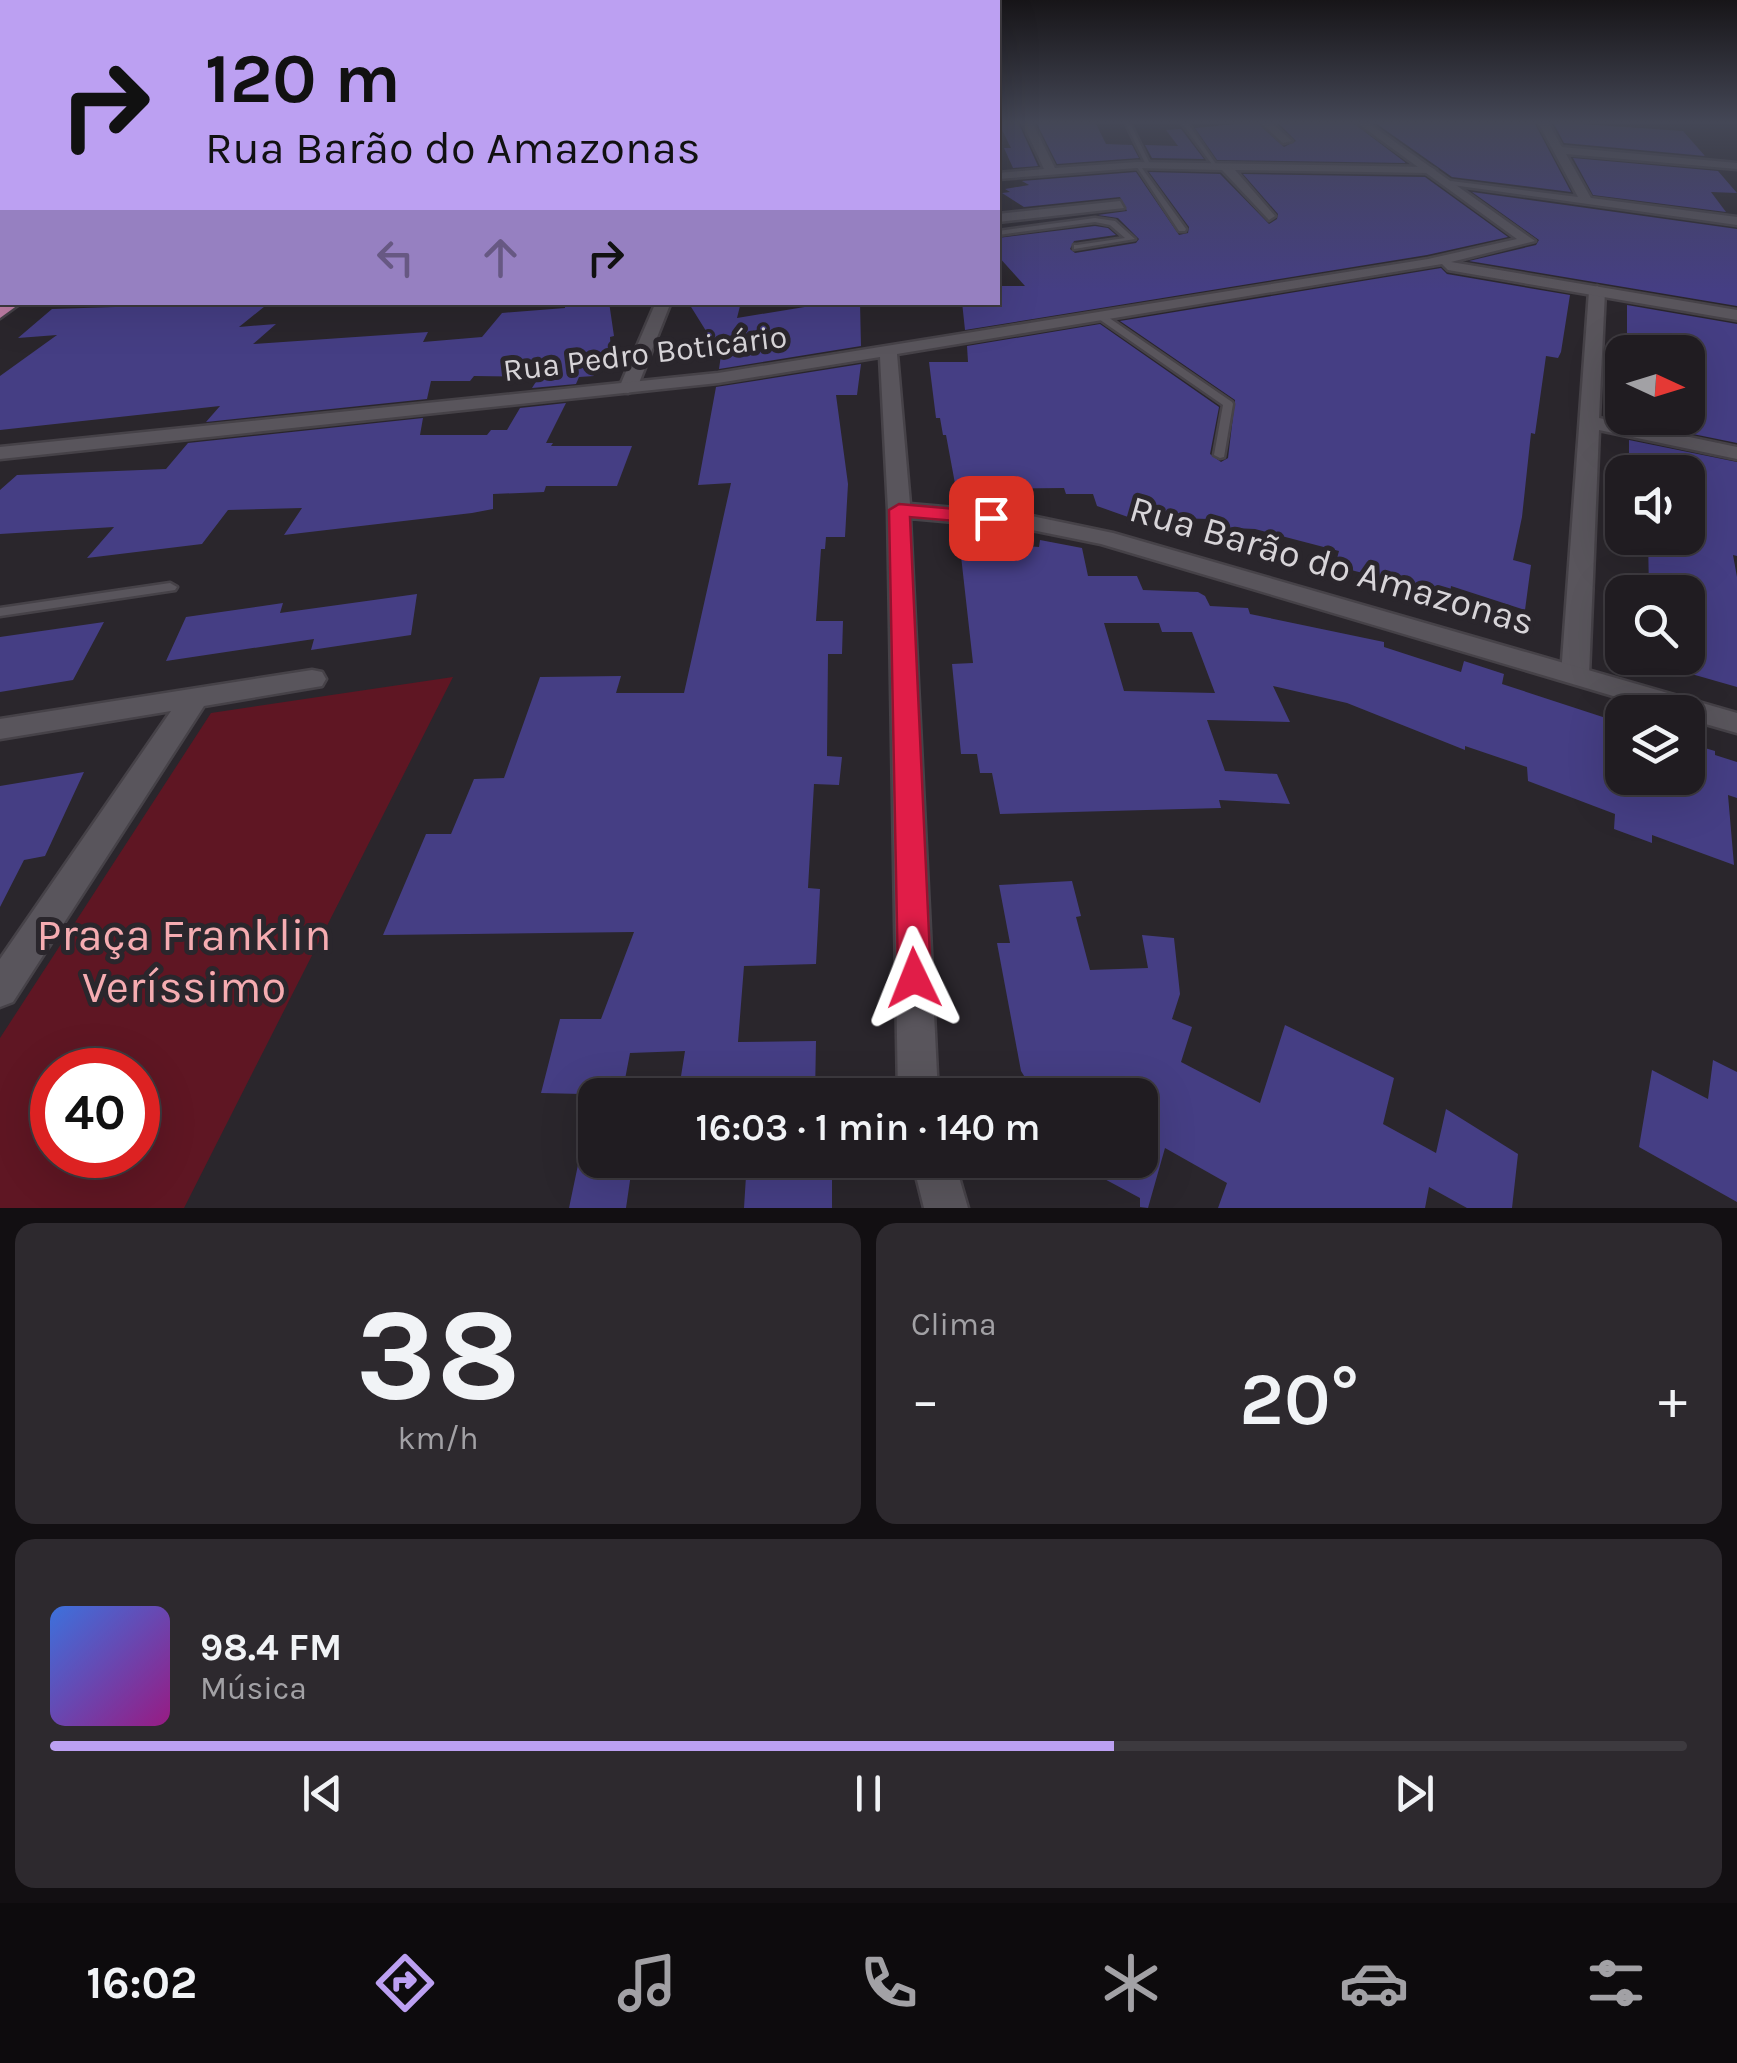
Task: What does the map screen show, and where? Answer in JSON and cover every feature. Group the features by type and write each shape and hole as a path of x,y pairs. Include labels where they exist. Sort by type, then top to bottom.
{"street":[{"path":"1233,178 1269,216"},
{"path":"1443,178 1451,184 1737,222"},
{"path":"1574,178 1586,201"},
{"name":"Rua Pedro Boticário","path":"0,453 628,388 1428,263 1528,242 1451,184"},
{"path":"1000,218 1120,204"},
{"path":"1428,263 1737,315"},
{"path":"1575,675 1596,291"},
{"path":"628,388 664,305"},
{"path":"888,350 899,510 917,1078"},
{"path":"1589,422 1737,453"},
{"name":"Rua Barão do Amazonas","path":"899,510 1022,521 1105,538 1737,723"},
{"path":"0,729 312,679"},
{"path":"0,990 195,698"},
{"path":"938,1178 946,1208"}],"lane":[{"path":"1151,178 1182,229"},
{"path":"1000,233 1095,220 1112,223 1131,239 1077,248"},
{"path":"1099,314 1228,404 1220,455"},
{"path":"0,612 170,587"}],"green space":[{"name":"Praça Franklin Veríssimo","path":"453,677 184,1208 0,1208 0,1038 211,713"}],"building":[{"path":"1140,178 1179,235 1188,233 1189,227 1154,178 1224,178 1269,224 1278,214 1247,178 1427,178 1508,237 1427,255 965,330 962,305 1000,305 1000,286 1025,286 1000,258 1000,238 1095,226 1108,228 1116,235 1074,241 1070,249 1075,253 1136,243 1139,239 1118,218 1098,215 1127,211 1120,197 1024,207 1002,193 1029,185 1022,181"},
{"path":"1463,178 1564,178 1571,192"},
{"path":"1584,178 1724,178 1737,193 1711,192 1726,212 1593,195"},
{"path":"1472,192 1737,229 1737,306 1469,261 1536,245 1539,240"},
{"path":"1441,268 1447,274 1570,295 1561,352 1558,358 1546,356 1535,434 1531,433 1513,560 1531,565 1525,610 1451,586 1450,595 1335,566 1339,551 1255,529 1212,527 1210,519 1128,517 1097,506 1093,494 1066,494 1064,488 956,489 946,435 940,418 936,418 929,362 968,362 967,346 1100,324 1219,407 1210,454 1221,462 1228,458 1235,400 1120,321"},
{"path":"266,305 239,327 276,324 253,344 428,332 423,342 482,337 502,313 565,305 609,305 614,336 610,337 611,352 607,352 609,367 593,371 594,376 579,377 576,384 532,388 539,377 474,376 470,381 431,381 427,399 206,422 220,406 0,430 0,376 57,335 18,338 52,309"},
{"path":"690,305 740,305 737,318 817,305 860,305 861,346 719,369 721,355"},
{"path":"1627,305 1737,324 1737,443 1698,435 1705,435 1705,335 1627,335"},
{"path":"861,364 857,395 836,395 848,484 845,537 826,537 825,549 821,549 816,621 843,621 842,654 828,654 827,756 842,757 839,785 814,784 808,888 820,889 816,964 744,966 738,1042 816,1041 815,1078 681,1078 685,1051 630,1053 625,1078 578,1078 578,1094 541,1093 560,1019 601,1019 634,932 383,935 426,834 451,834 474,779 504,778 540,677 621,676 616,693 684,693 731,483 698,485 716,387"},
{"path":"566,403 546,443 632,446 617,486 546,486 544,492 493,494 493,509 472,513 284,535 302,508 228,510 202,544 87,558 114,527 0,534 0,490 17,475 166,469 188,443 423,418 420,435 487,435 491,430 507,430 520,408"},
{"path":"1629,440 1703,455 1629,455"},
{"path":"1705,455 1737,462 1737,556 1733,555 1737,577 1737,687 1695,675 1705,675 1705,575 1649,575 1648,555 1705,555"},
{"path":"1040,540 1082,548 1088,576 1137,576 1143,590 1198,592 1210,606 1248,608 1250,614 1384,642 1384,647 1461,672 1464,661 1504,674 1502,684 1605,718 1605,795 1705,795 1705,748 1715,751 1715,755 1737,762 1737,798 1728,795 1734,865 1652,835 1652,843 1614,829 1615,814 1528,781 1527,767 1465,746 1465,750 1347,703 1273,686 1290,722 1207,720 1225,771 1277,774 1290,804 1219,800 1221,808 1000,814 992,773 980,773 977,754 961,754 952,664 973,663 960,547 977,548 977,542 1039,547","holes":["1104,623 1159,623 1162,632 1192,632 1215,693 1124,691"]},
{"path":"417,594 411,635 311,650 314,639 166,661 186,617 283,603 280,613"},
{"path":"104,622 73,680 0,692 0,637"},
{"path":"84,772 45,856 24,860 0,907 0,786"},
{"path":"1072,881 1081,916 1076,917 1090,970 1148,968 1142,935 1174,938 1180,994 1172,1019 1192,1027 1181,1062 1260,1103 1285,1025 1394,1078 1383,1124 1436,1153 1446,1109 1518,1154 1512,1208 1467,1208 1429,1187 1425,1208 1218,1208 1227,1183 1165,1148 1158,1173 1158,1078 1025,1078 1021,1071 997,943 1010,943 999,885"},
{"path":"1713,1060 1737,1072 1737,1202 1639,1147 1652,1070 1708,1099"},
{"path":"578,1165 578,1178 630,1178 626,1208 569,1208"},
{"path":"746,1178 832,1178 832,1208 744,1208"},
{"path":"1103,1178 1156,1178 1148,1208 1140,1207 1140,1198"}],"route":[{"path":"914,978 899,510 991,518"}]}
